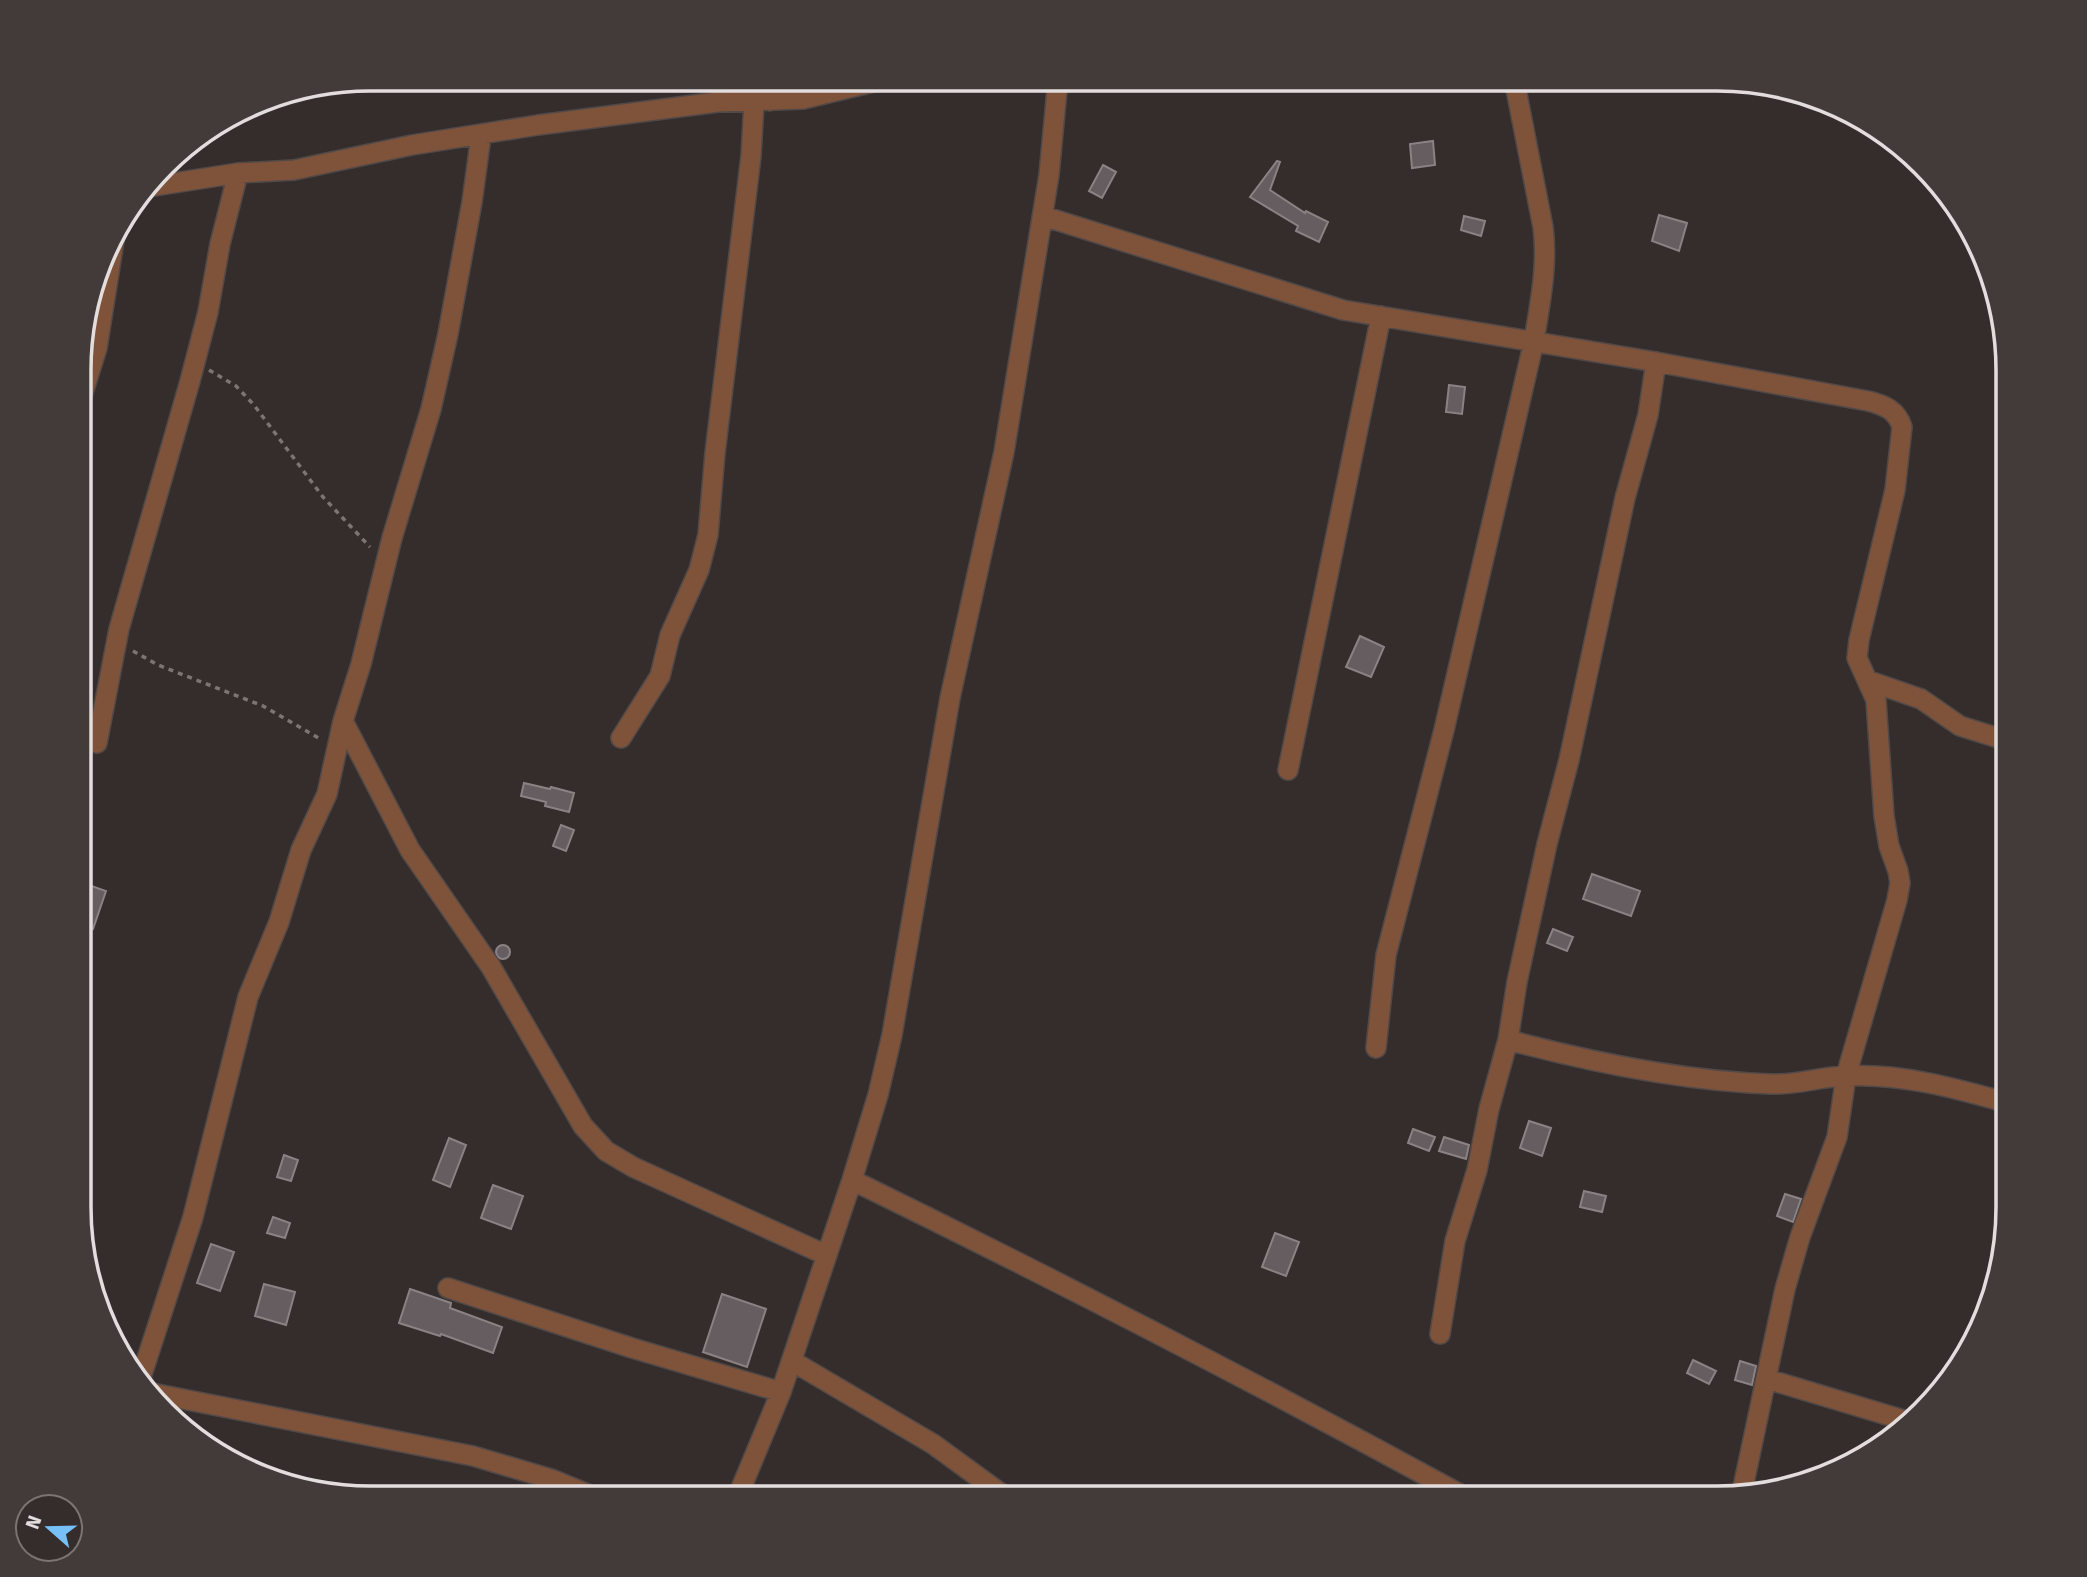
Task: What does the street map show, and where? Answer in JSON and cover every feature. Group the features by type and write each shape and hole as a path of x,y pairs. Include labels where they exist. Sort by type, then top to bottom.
{"street":[{"path":"621,738 660,676 670,635 699,570 708,535 715,453 751,156 767,91"},
{"path":"161,185 238,173 294,170 412,145 538,125 718,102 762,102 839,91"},
{"path":"742,1486 782,1392 852,1180 878,1095 892,1035 950,698 1004,452 1043,216 1057,91"},
{"path":"1376,1048 1386,956 1444,730 1534,341 1543,287 1546,249 1516,91"},
{"path":"143,1369 193,1217 248,997 279,922 300,850 327,794 343,722 362,664 386,564 431,409 448,334 481,135"},
{"path":"97,743 117,640 195,364 238,173"},
{"path":"1043,216 1343,310 1656,362 1868,401 1890,408 1900,418 1902,427 1895,490 1857,658 1876,700 1884,816 1900,883 1846,1076 1837,1137 1800,1237 1785,1289 1744,1485"},
{"path":"91,367 97,348 109,271"},
{"path":"1288,770 1381,316"},
{"path":"1440,1334 1455,1241 1477,1170 1489,1109 1508,1040 1517,982 1547,844 1569,760 1625,498 1648,415 1656,362"},
{"path":"1869,681 1921,699 1960,726 1996,737"},
{"path":"343,722 410,850 491,967 590,1134 606,1151 633,1167 826,1255"},
{"path":"1508,1040 1627,1068 1695,1079 1774,1084 1846,1076 1928,1083 1996,1100"},
{"path":"852,1180 1169,1339 1445,1486"},
{"path":"449,1288 632,1348 782,1392"},
{"path":"792,1361 933,1444 991,1486"},
{"path":"1767,1379 1899,1419"},
{"path":"164,1395 473,1456 568,1486"}],"path":[{"path":"195,364 220,375 245,395 323,496 386,564"},
{"path":"117,640 158,665 264,706 337,749"}],"building":[{"path":"1433,141 1435,165 1412,168 1410,144"},
{"path":"1277,161 1280,162 1270,190 1305,213 1306,211 1328,222 1319,242 1296,231 1298,226 1250,197"},
{"path":"1103,165 1116,172 1102,198 1089,191"},
{"path":"1659,215 1687,223 1679,251 1652,241"},
{"path":"1464,216 1485,221 1481,236 1461,230"},
{"path":"1449,385 1465,387 1462,414 1446,412"},
{"path":"1360,636 1384,647 1371,677 1346,667"},
{"path":"524,783 574,793 569,812 545,806 546,802 521,796"},
{"path":"561,825 574,830 566,851 553,846"},
{"path":"1592,874 1640,891 1631,916 1583,899"},
{"path":"91,886 106,891 91,928"},
{"path":"1553,929 1573,937 1567,951 1547,943"},
{"path":"500,945 506,945 510,952 506,959 500,959 496,955 496,949"},
{"path":"1529,1121 1551,1128 1542,1156 1520,1148"},
{"path":"1413,1129 1435,1137 1429,1151 1408,1143"},
{"path":"1444,1137 1469,1145 1466,1159 1439,1151"},
{"path":"449,1138 466,1145 450,1187 433,1180"},
{"path":"284,1155 298,1160 291,1181 277,1177"},
{"path":"493,1185 523,1196 511,1229 481,1218"},
{"path":"1584,1191 1606,1196 1602,1212 1580,1207"},
{"path":"1785,1194 1801,1199 1793,1222 1777,1216"},
{"path":"273,1217 290,1223 285,1238 267,1233"},
{"path":"1275,1233 1299,1242 1286,1276 1262,1267"},
{"path":"211,1244 234,1252 220,1291 197,1283"},
{"path":"264,1284 295,1292 286,1325 255,1316"},
{"path":"410,1289 451,1303 450,1308 502,1327 493,1353 441,1334 440,1336 399,1323"},
{"path":"722,1294 766,1309 747,1367 703,1352"},
{"path":"1693,1360 1716,1371 1709,1384 1687,1373"},
{"path":"1740,1361 1756,1366 1752,1385 1735,1380"}]}
